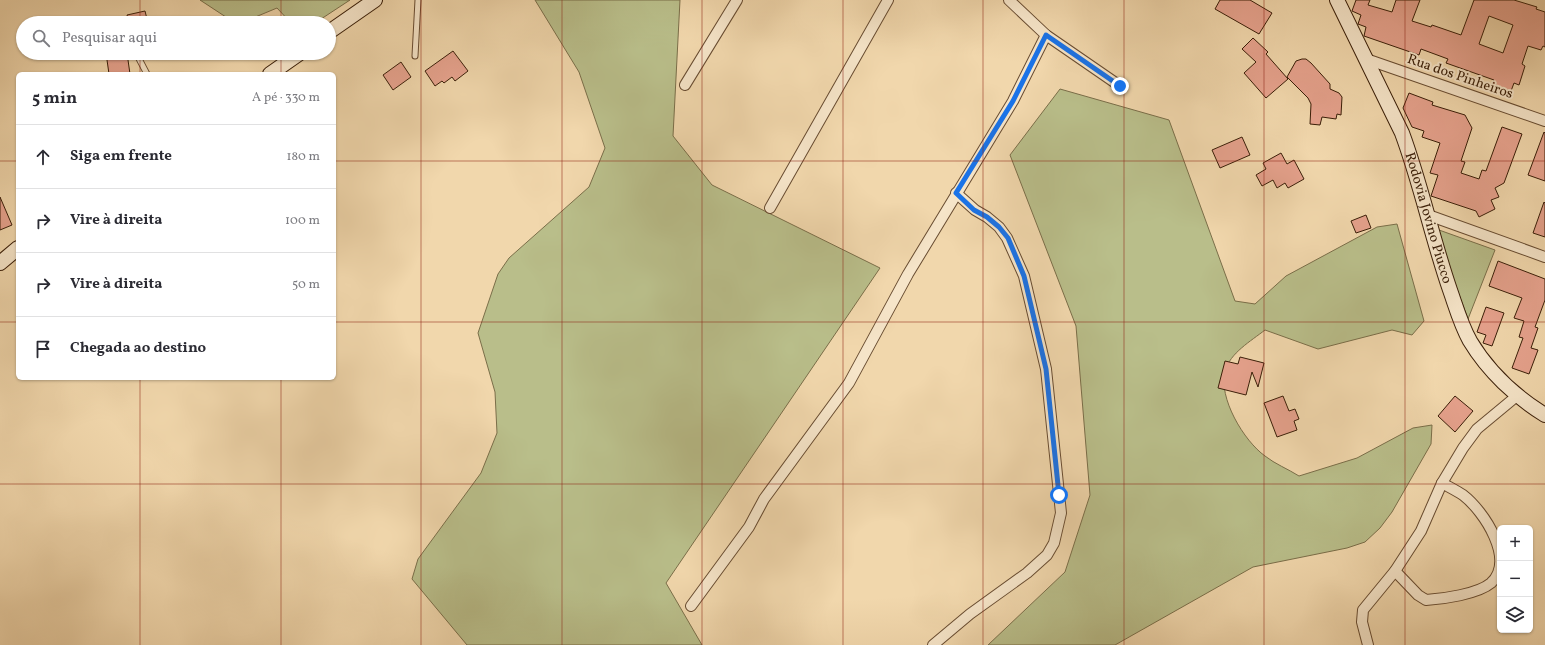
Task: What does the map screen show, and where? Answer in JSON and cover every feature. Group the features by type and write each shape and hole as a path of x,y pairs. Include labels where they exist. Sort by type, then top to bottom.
{"main road":[{"path":"336,27 375,0"},
{"name":"Rodovia Jovino Piucco","path":"1336,0 1402,133 1428,215 1442,267 1463,328 1486,363 1518,395 1545,416"},
{"path":"273,72 290,60"},
{"path":"0,263 16,250"}],"street":[{"path":"685,85 737,0"},
{"path":"770,208 888,0"},
{"path":"1009,0 1046,35 1120,86"},
{"path":"691,606 749,527 764,499 849,383 908,274 1013,101 1046,35"},
{"name":"Rua dos Pinheiros","path":"1366,59 1545,121"},
{"path":"933,645 970,614 1027,573 1047,554 1054,543 1061,513 1046,369 1024,276 1008,238 999,227 987,217 974,210 956,193"},
{"path":"1428,215 1545,257"},
{"path":"1368,645 1362,622 1363,610 1395,571 1421,531 1442,483 1477,429 1518,395"},
{"path":"1395,571 1418,595 1426,600 1480,590 1491,583 1499,572 1499,550 1488,523 1464,496 1442,483"}],"lane":[{"path":"415,56 418,0"},
{"path":"140,60 146,72"}],"green space":[{"path":"200,0 350,0 326,16 284,16 277,8 258,16 224,16"},
{"path":"535,0 680,0 673,136 712,185 880,268 666,583 702,645 467,645 412,579 418,559 481,473 497,433 495,392 478,333 498,274 509,258 589,187 605,148 579,72"},
{"path":"1060,89 1169,120 1235,301 1255,304 1286,276 1377,227 1397,224 1424,321 1412,335 1392,330 1318,349 1265,330 1236,353 1231,359 1225,371 1225,394 1234,418 1241,430 1257,449 1269,459 1299,476 1357,458 1413,428 1432,425 1431,444 1392,512 1380,528 1365,542 1347,548 1253,567 1115,645 988,645 1065,572 1090,495 1076,326 1010,155"},
{"path":"1439,230 1495,250 1468,319 1451,273"}],"building":[{"path":"1220,0 1250,0 1272,13 1259,34 1215,9"},
{"path":"1356,0 1370,0 1368,5 1392,12 1396,0 1420,0 1412,21 1431,27 1432,25 1461,35 1474,0 1514,0 1537,7 1536,9 1545,12 1545,47 1543,46 1541,50 1528,46 1522,64 1525,66 1519,85 1514,83 1511,91 1492,85 1494,80 1446,63 1448,59 1421,49 1419,55 1364,36 1366,27 1358,24 1361,15 1352,11","holes":["1489,16 1513,25 1503,53 1479,44"]},
{"path":"145,11 146,16 127,16"},
{"path":"1253,38 1268,52 1266,54 1288,79 1266,98 1244,73 1256,62 1242,49"},
{"path":"453,51 468,71 455,81 452,77 444,83 442,81 435,86 425,71"},
{"path":"1306,59 1311,63 1330,84 1330,89 1339,93 1342,97 1341,115 1337,114 1336,119 1322,117 1320,125 1310,124 1311,104 1308,98 1287,77 1296,61"},
{"path":"107,60 128,60 130,72 109,72"},
{"path":"401,62 411,77 393,90 383,75"},
{"path":"1409,93 1433,102 1432,105 1465,115 1472,128 1461,161 1465,162 1461,173 1479,179 1482,170 1486,171 1502,127 1522,134 1504,183 1495,188 1499,197 1491,200 1495,209 1479,217 1476,211 1431,196 1438,175 1430,173 1440,143 1422,137 1424,131 1412,127 1403,108"},
{"path":"1544,132 1545,133 1545,181 1528,175"},
{"path":"1242,137 1250,155 1220,168 1212,150"},
{"path":"1281,153 1287,164 1294,160 1304,179 1288,188 1285,183 1277,188 1273,180 1262,186 1256,175 1266,169 1263,163"},
{"path":"0,197 12,225 0,230"},
{"path":"1544,202 1545,203 1545,237 1533,233"},
{"path":"1366,215 1371,228 1356,233 1351,221"},
{"path":"1498,261 1545,279 1545,300 1535,327 1538,328 1531,348 1538,350 1529,374 1512,368 1523,338 1519,337 1524,321 1514,318 1522,298 1489,286"},
{"path":"1486,307 1504,313 1492,346 1483,343 1486,335 1477,332"},
{"path":"1240,357 1264,363 1258,387 1252,372 1246,395 1218,388 1225,361 1238,364"},
{"path":"1283,396 1289,411 1295,409 1299,419 1294,421 1297,430 1277,437 1264,403"},
{"path":"1455,396 1473,411 1455,432 1438,416"}],"route":[{"path":"1059,495 1046,369 1024,276 1008,238 999,227 987,217 974,210 956,193 1013,101 1046,35 1120,86"}]}
